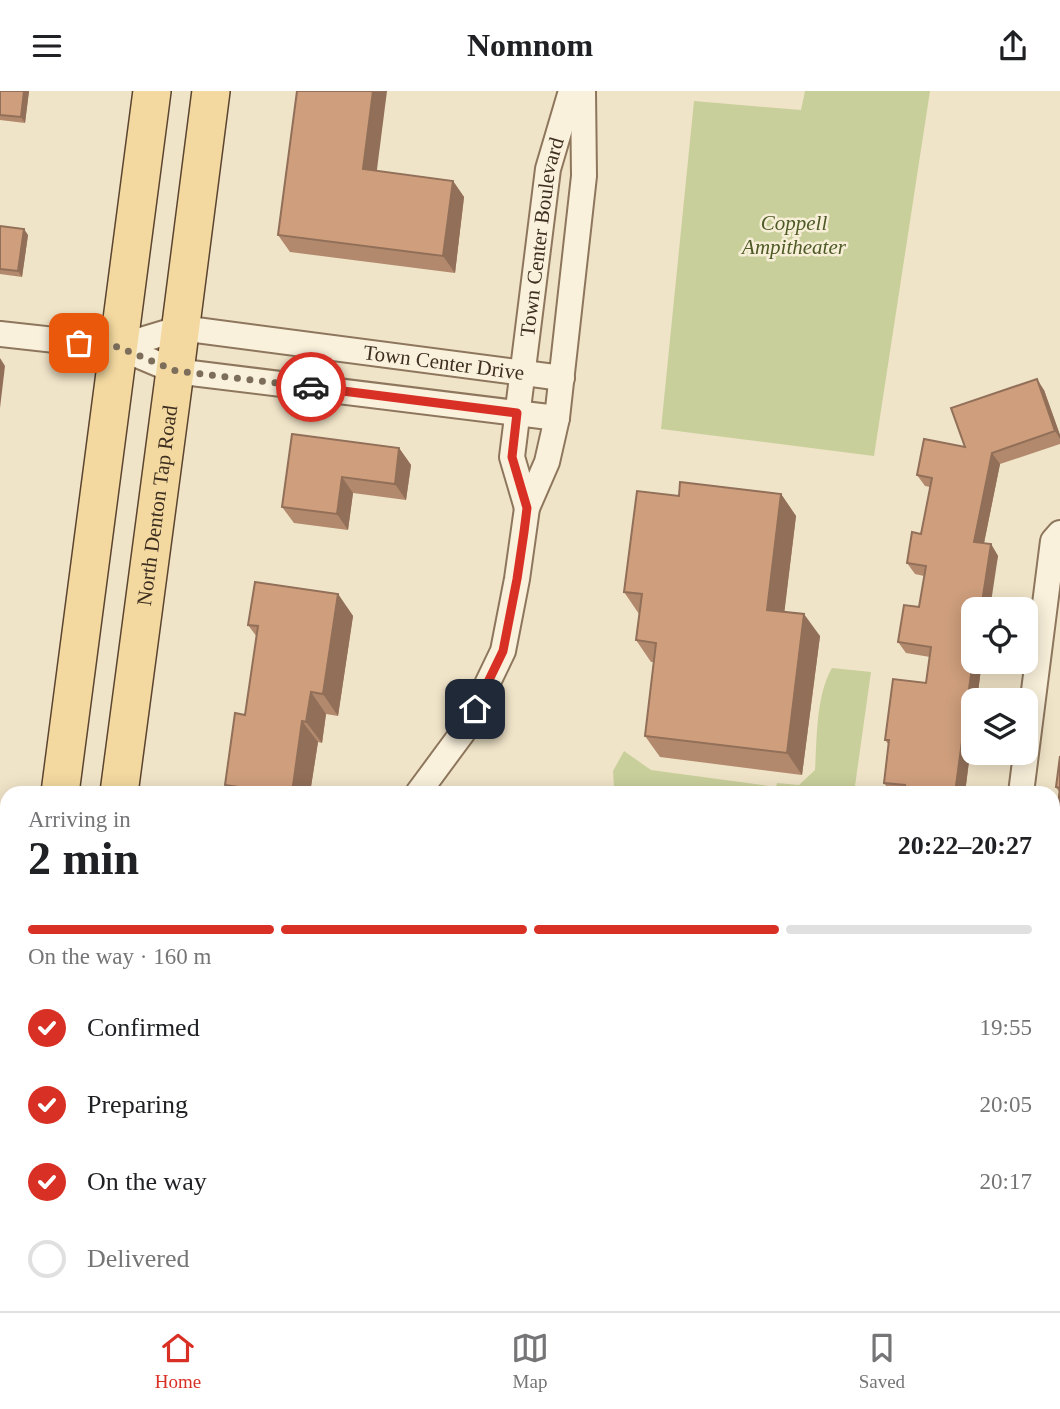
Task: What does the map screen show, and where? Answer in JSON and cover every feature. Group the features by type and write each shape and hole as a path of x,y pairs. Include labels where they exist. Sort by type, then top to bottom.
{"main road":[{"path":"61,786 152,91"},
{"name":"North Denton Tap Road","path":"120,786 211,91"}],"street":[{"name":"Town Center Boulevard","path":"527,508 512,457 548,169 572,91"},
{"name":"Town Center Boulevard","path":"423,786 466,728 503,651 527,508 547,462 557,418 584,176 583,91"},
{"name":"Town Center Drive","path":"118,347 181,328 562,378"},
{"name":"Town Center Drive","path":"0,334 118,347 176,371 557,418"},
{"path":"1022,786 1056,537"}],"green space":[{"name":"Coppell Ampitheater","path":"805,91 930,91 874,456 661,429 694,101 801,110"},
{"path":"832,668 871,672 855,786 776,786 777,783 799,785 815,770 820,704"},
{"path":"624,751 651,770 769,786 614,786 613,771"}],"building":[{"path":"0,91 24,91 21,117 0,115"},
{"path":"297,91 373,91 363,169 453,181 443,256 278,235"},
{"path":"0,226 24,229 18,271 0,269"},
{"path":"1037,379 1055,431 992,453 974,542 991,544 983,597 961,597 961,674 971,674 969,688 961,688 961,749 956,786 905,786 884,783 889,740 885,740 893,679 926,683 931,647 898,642 904,605 919,607 926,566 907,563 912,532 921,534 932,478 917,475 924,439 965,447 951,408"},
{"path":"292,434 399,448 395,484 342,477 337,514 282,507"},
{"path":"680,482 781,494 767,610 804,614 787,753 645,736 656,643 636,640 642,594 624,592 637,491 679,496"},
{"path":"255,582 338,594 323,694 311,692 306,722 302,721 293,786 225,785 235,713 245,715 258,626 248,625"},
{"path":"1060,756 1060,786 1056,786"}],"way so far":[{"path":"79,343 118,347 176,371 311,387"}],"route":[{"path":"311,387 517,413 512,457 527,508 524,532 503,651 475,709"}]}
